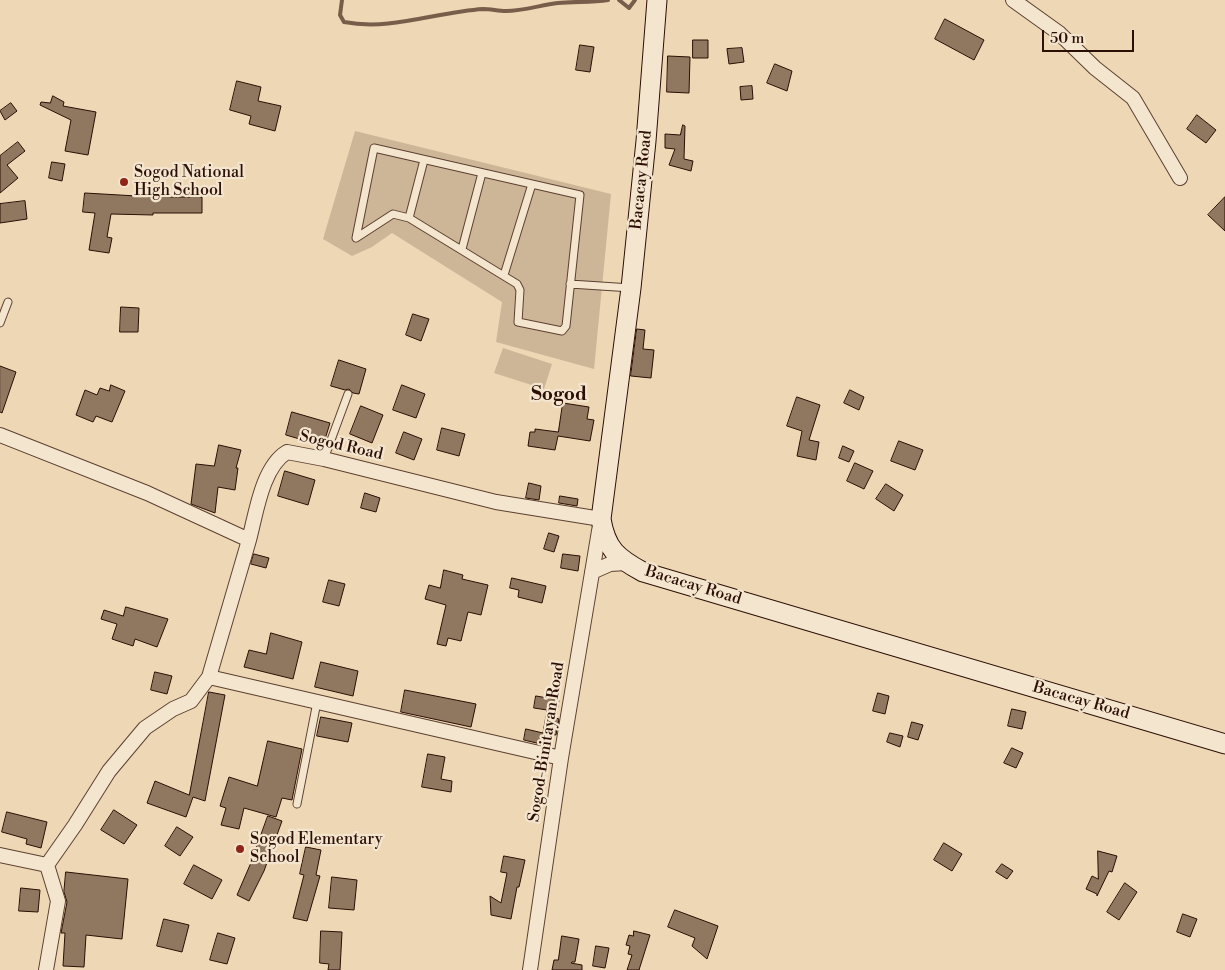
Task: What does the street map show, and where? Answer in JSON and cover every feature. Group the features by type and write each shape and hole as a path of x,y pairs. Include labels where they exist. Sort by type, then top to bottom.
{"main road":[{"name":"Bacacay Road","path":"657,0 646,141 631,288 601,519 607,542 614,553 643,572 1225,744"}],"street":[{"path":"1013,0 1059,34 1095,68 1133,98 1180,178"},
{"path":"0,435 147,493 249,540"},
{"name":"Sogod Road","path":"209,677 263,485 279,457 287,452 324,459 496,502 601,519"},
{"name":"Sogod-Binitayan Road","path":"530,970 561,758 601,519"},
{"path":"592,572 610,564 627,563"},
{"path":"47,865 109,771 145,728 172,709 191,701 209,677 561,758"},
{"path":"0,855 47,865"},
{"path":"46,970 58,901 47,865"}],"lane":[{"path":"374,148 424,160 580,195 566,326 562,331 518,322 520,290 516,284 462,249 408,218 393,214 356,238 374,148"},
{"path":"408,218 424,160"},
{"path":"462,249 482,173"},
{"path":"504,275 532,184"},
{"path":"570,284 631,288"},
{"path":"0,323 8,302"},
{"path":"324,459 348,394"},
{"path":"297,804 317,702"}],"shaded area":[{"path":"355,131 611,194 594,369 496,342 502,302 392,233 372,247 352,256 323,239"},
{"path":"503,348 552,364 544,389 494,373"}],"building":[{"path":"945,19 984,40 974,60 935,39"},
{"path":"693,40 708,40 708,58 693,58"},
{"path":"580,45 594,47 590,72 576,70"},
{"path":"742,48 744,62 729,64 727,49"},
{"path":"668,56 690,57 689,93 667,92"},
{"path":"775,64 792,71 787,91 767,83"},
{"path":"237,81 261,87 258,101 281,106 275,131 249,124 251,116 230,110"},
{"path":"752,86 753,99 741,100 740,87"},
{"path":"53,96 64,102 63,106 96,112 88,155 65,151 71,120 40,105 41,102 50,103"},
{"path":"11,103 17,111 5,120 0,111"},
{"path":"1197,115 1216,130 1206,143 1187,129"},
{"path":"683,125 685,126 684,159 693,161 691,171 669,165 675,149 665,148 665,134 680,135"},
{"path":"18,142 25,151 7,165 18,178 0,193 0,156"},
{"path":"52,162 65,164 62,181 49,178"},
{"path":"85,193 154,197 202,197 202,213 111,214 107,237 112,238 109,253 89,250 95,213 83,212"},
{"path":"1225,197 1225,231 1208,215"},
{"path":"25,201 27,219 0,223 0,204"},
{"path":"121,307 139,308 138,332 120,332"},
{"path":"413,314 429,319 421,341 406,335"},
{"path":"637,329 645,330 643,349 654,350 651,378 631,376"},
{"path":"339,360 366,369 359,394 353,393 349,389 345,390 331,386"},
{"path":"0,366 16,372 2,413 0,412"},
{"path":"111,385 125,391 112,422 96,416 93,422 76,415 85,390 97,395 100,388 109,391"},
{"path":"402,385 425,394 416,418 393,410"},
{"path":"850,390 864,397 859,410 844,403"},
{"path":"797,397 820,405 809,440 819,442 816,460 797,456 802,431 787,426"},
{"path":"563,403 589,407 587,419 594,420 590,441 558,436 555,450 528,446 530,432 535,432 535,429 558,432"},
{"path":"361,406 383,415 372,443 350,434"},
{"path":"292,412 330,423 323,446 286,435"},
{"path":"442,428 465,434 459,456 437,450"},
{"path":"404,432 422,439 414,460 396,453"},
{"path":"899,441 923,450 915,470 891,461"},
{"path":"219,445 241,450 236,468 238,468 235,490 218,487 215,513 191,504 196,464 214,466"},
{"path":"843,446 854,451 849,462 839,458"},
{"path":"855,463 873,471 864,489 847,481"},
{"path":"285,471 315,480 308,505 278,496"},
{"path":"529,483 541,486 539,500 526,498"},
{"path":"886,484 903,495 894,511 876,499"},
{"path":"365,493 380,498 376,512 361,508"},
{"path":"560,496 578,499 577,506 559,503"},
{"path":"549,533 559,536 554,552 544,549"},
{"path":"254,554 269,558 266,568 251,564"},
{"path":"563,554 580,556 578,571 561,568"},
{"path":"444,570 463,575 462,579 488,585 481,615 468,612 461,641 448,638 446,646 437,644 446,605 425,599 429,585 440,588"},
{"path":"512,578 546,586 542,603 518,597 519,590 510,588"},
{"path":"329,580 345,584 339,606 323,602"},
{"path":"126,607 168,619 157,647 135,639 133,646 112,639 117,624 101,619 104,610 123,616"},
{"path":"271,633 302,642 293,679 244,667 249,650 266,654"},
{"path":"321,662 358,671 353,696 315,687"},
{"path":"155,672 172,676 167,694 151,690"},
{"path":"405,690 476,704 471,727 401,712"},
{"path":"209,692 225,695 205,801 193,797 186,817 147,803 155,781 189,795"},
{"path":"878,693 889,696 885,714 873,711"},
{"path":"536,696 559,700 556,718 559,719 556,735 543,733 547,710 534,708"},
{"path":"1012,709 1026,712 1022,729 1008,726"},
{"path":"321,717 352,723 348,742 317,736"},
{"path":"912,722 923,725 918,740 908,737"},
{"path":"526,729 547,734 545,745 524,740"},
{"path":"890,733 903,736 900,747 887,742"},
{"path":"268,741 302,749 292,800 282,798 276,817 244,808 239,829 221,825 226,808 220,806 229,777 257,786"},
{"path":"1012,748 1023,753 1016,768 1004,763"},
{"path":"428,754 445,757 441,779 452,781 451,792 422,787"},
{"path":"114,810 137,825 124,844 101,830"},
{"path":"7,812 47,822 41,848 26,844 27,839 2,832"},
{"path":"268,816 282,821 264,871 249,901 237,895"},
{"path":"177,827 193,837 180,856 165,846"},
{"path":"944,843 962,854 952,871 934,860"},
{"path":"306,847 321,850 316,875 320,876 307,921 293,918 304,875 300,874"},
{"path":"1098,851 1117,856 1112,872 1109,871 1097,896 1097,894 1086,889 1092,876 1098,879"},
{"path":"504,856 525,860 519,887 517,887 511,919 491,915 490,896 501,903 507,873 501,872"},
{"path":"1002,864 1013,871 1007,879 996,872"},
{"path":"194,865 222,880 212,899 184,884"},
{"path":"66,872 128,879 122,939 86,935 84,967 63,966 65,933 61,933 67,902 64,892"},
{"path":"332,877 357,880 354,910 329,908"},
{"path":"1125,883 1137,892 1119,920 1107,912"},
{"path":"21,888 40,890 38,912 19,911"},
{"path":"675,910 718,926 707,959 692,946 695,938 668,927"},
{"path":"1183,914 1197,919 1190,937 1177,932"},
{"path":"164,919 189,925 182,952 157,946"},
{"path":"321,931 342,932 340,970 328,970 329,964 320,963"},
{"path":"634,931 650,935 639,970 627,970 632,955 628,954 630,946 626,945 629,935 633,936"},
{"path":"218,933 235,938 227,964 210,960"},
{"path":"562,936 579,939 575,962 571,963 582,965 582,970 552,970 554,960 558,960"},
{"path":"596,946 609,948 605,968 593,966"}],"waterway":[{"path":"342,0 340,15 344,22 362,24 396,23 483,9 512,11 558,3 608,0"},
{"path":"619,0 629,8 635,0"}],"place":[{"name":"Sogod National High School","path":"124,182"},
{"name":"Sogod Elementary School","path":"240,849"}],"district":[{"name":"Sogod","path":"559,395"}]}
